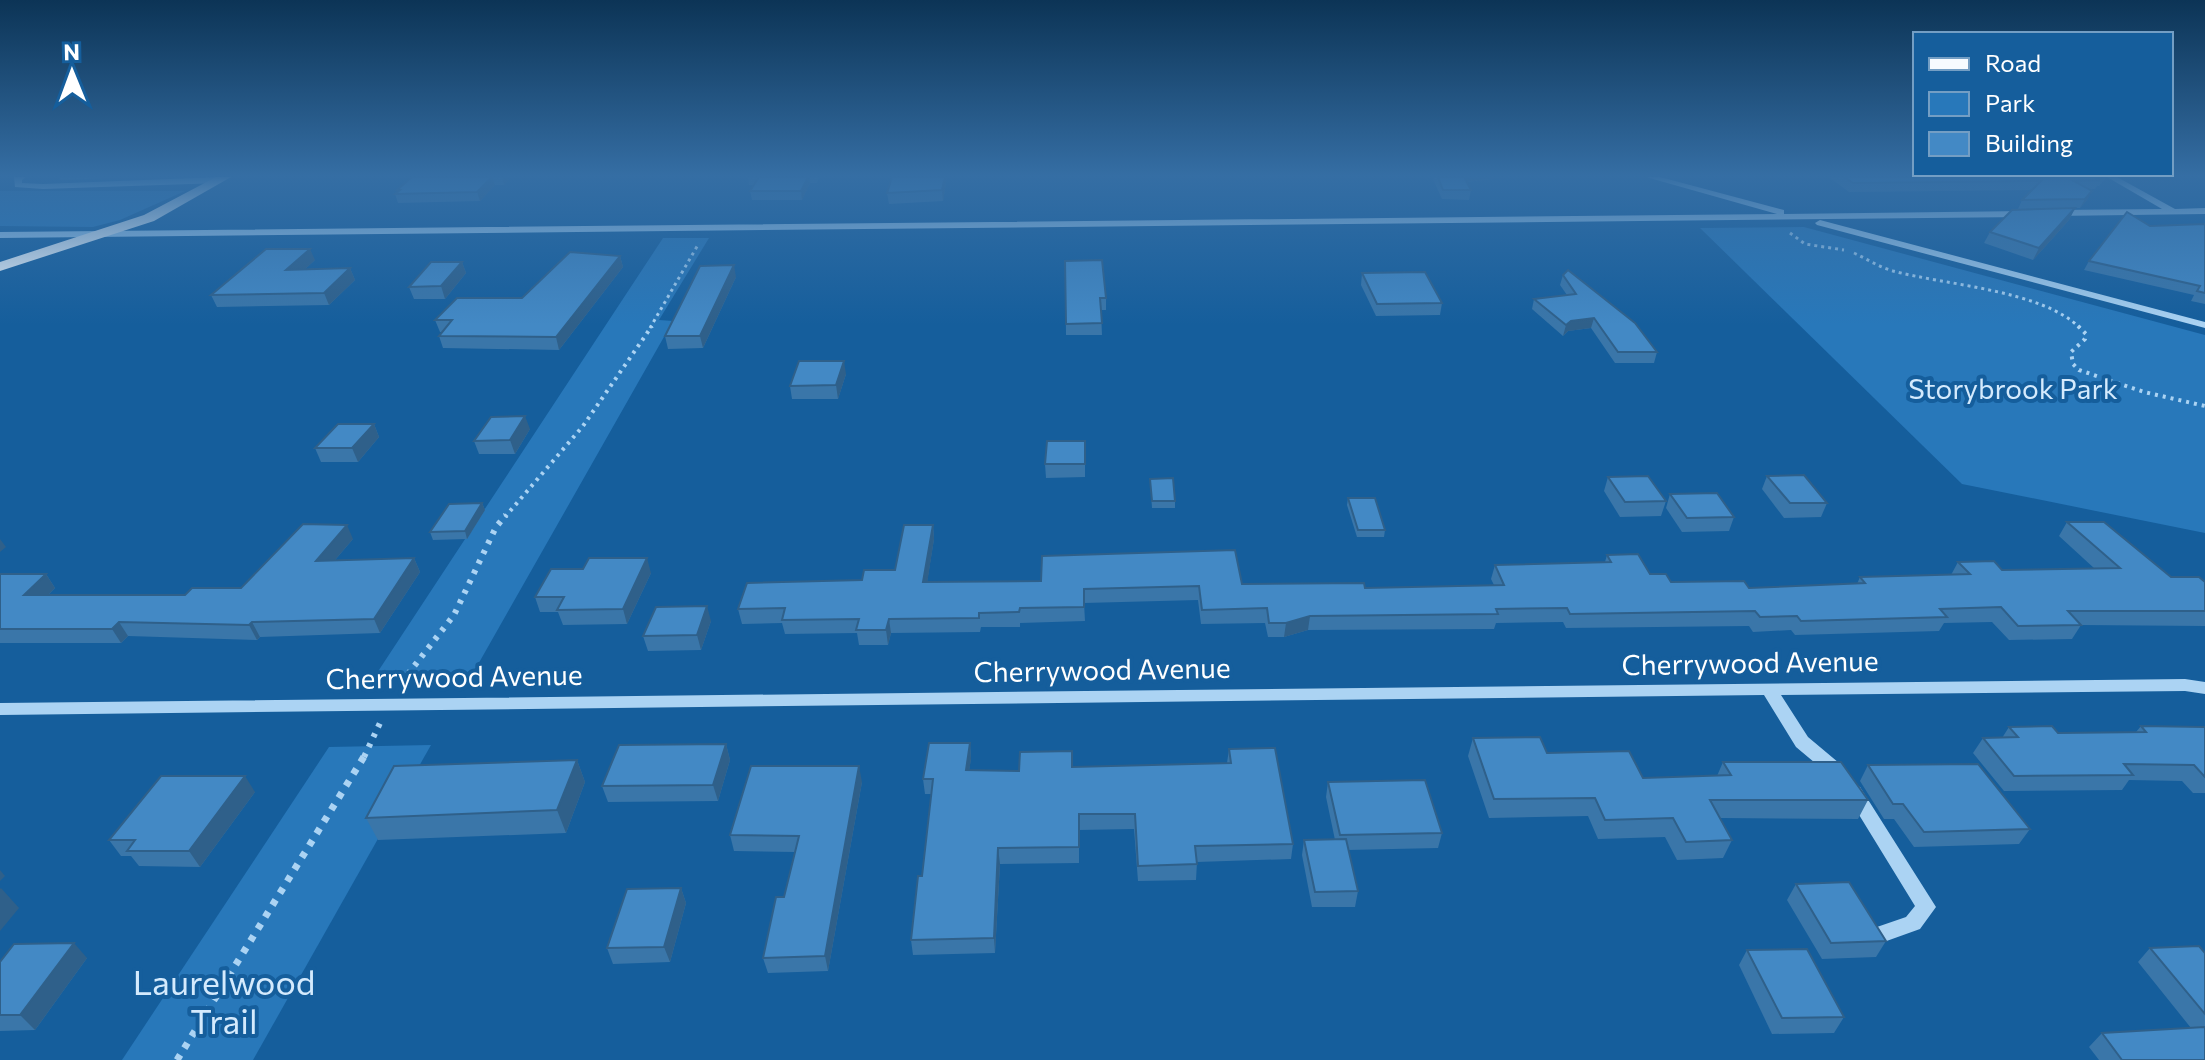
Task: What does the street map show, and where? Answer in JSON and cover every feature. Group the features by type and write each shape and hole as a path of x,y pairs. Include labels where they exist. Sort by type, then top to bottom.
{"main road":[{"path":"0,267 126,226"}],"street":[{"path":"0,235 773,226"},
{"path":"1832,226 2205,325"},
{"name":"Cherrywood Avenue","path":"0,709 2170,685 2205,688"},
{"path":"1768,689 1802,742 1846,779 1926,907 1913,923 1881,934"}],"path":[{"path":"1783,226 1805,244 1851,252 1885,269 1977,287 2063,315 2077,323 2086,334 2085,339 2071,352 2073,364 2079,370 2144,392 2205,406"},
{"path":"177,1060 373,742 387,704 454,615 496,527 583,426 657,318 704,233 717,227"}],"green space":[{"name":"Storybrook Park","path":"1804,227 2205,335 2205,533 1962,484 1700,228"},
{"path":"663,238 709,238 659,320 673,321 472,675 375,676"},
{"name":"Laurelwood Trail","path":"431,745 253,1060 122,1060 329,747"}],"building":[{"path":"1996,226 2058,226 2039,248 1990,232"},
{"path":"2116,226 2205,226 2205,293 2197,291 2200,286 2089,261"},
{"path":"266,249 310,249 286,270 350,268 324,293 211,295"},
{"path":"570,252 620,256 556,337 439,336 452,320 435,320 457,298 522,298"},
{"path":"1102,260 1106,298 1100,298 1102,323 1066,324 1065,261"},
{"path":"431,262 462,262 441,286 409,287"},
{"path":"734,265 700,336 665,336 700,266"},
{"path":"1568,270 1635,323 1657,352 1618,352 1594,318 1571,321 1566,325 1534,299 1576,294 1563,275"},
{"path":"1425,272 1442,303 1377,304 1362,273"},
{"path":"799,361 844,361 836,385 790,386"},
{"path":"525,416 510,440 474,441 491,417"},
{"path":"338,424 374,424 352,448 315,448"},
{"path":"1047,441 1085,441 1085,464 1045,464"},
{"path":"1804,475 1827,503 1790,503 1767,476"},
{"path":"1648,476 1666,501 1625,502 1608,477"},
{"path":"1173,478 1175,501 1152,501 1150,479"},
{"path":"1717,493 1734,517 1687,518 1670,494"},
{"path":"1348,498 1375,498 1385,530 1358,530"},
{"path":"482,503 465,531 430,532 449,504"},
{"path":"2067,522 2104,522 2171,577 2199,577 2205,582 2205,611 2068,611 2081,625 2018,626 2001,607 1940,609 1947,617 1801,621 1797,616 1760,617 1755,611 1570,614 1567,608 1496,609 1498,614 1310,616 1286,623 1269,623 1267,608 1202,610 1199,586 1084,589 1084,607 1020,608 1019,612 979,613 979,618 889,619 886,630 856,630 859,619 782,620 785,608 738,609 747,583 862,580 864,570 895,570 904,525 933,525 923,582 1041,581 1042,556 1235,550 1242,584 1364,583 1365,588 1504,585 1495,565 1611,562 1607,555 1638,554 1650,574 1666,574 1671,582 1744,581 1749,588 1865,583 1860,577 1970,574 1958,562 1994,561 2002,570 2120,568"},
{"path":"303,524 347,525 316,561 414,558 374,619 252,622 249,625 119,622 112,629 0,629 0,574 46,574 24,595 185,595 192,588 241,588"},
{"path":"589,558 647,558 623,609 557,610 564,597 535,597 551,569 583,569"},
{"path":"707,606 697,635 643,636 656,607"},
{"path":"2052,726 2058,733 2146,732 2141,726 2205,727 2205,777 2194,765 2124,764 2133,775 2014,776 1983,738 2018,737 2009,727"},
{"path":"1540,737 1547,753 1629,751 1643,778 1731,775 1723,762 1841,762 1868,800 1710,800 1732,840 1686,842 1673,818 1605,820 1595,798 1494,799 1473,738"},
{"path":"929,743 970,743 966,770 1019,771 1020,752 1072,751 1072,767 1231,763 1229,749 1275,748 1293,844 1195,846 1197,864 1138,866 1135,814 1079,814 1079,847 998,848 994,938 911,940 933,779 923,779"},
{"path":"726,744 713,785 602,786 619,745"},
{"path":"577,760 557,810 366,818 394,766"},
{"path":"1978,764 2030,829 1924,832 1903,804 1893,804 1868,765"},
{"path":"751,766 859,766 825,956 763,958 776,897 784,897 799,836 730,835"},
{"path":"161,776 245,776 189,851 127,851 135,840 109,840"},
{"path":"1425,780 1442,833 1340,835 1328,782"},
{"path":"1346,839 1358,891 1315,892 1304,840"},
{"path":"1849,882 1886,941 1831,943 1796,884"},
{"path":"681,888 664,947 607,948 627,889"},
{"path":"74,943 20,1015 0,1015 0,962 14,944"},
{"path":"2199,946 2205,953 2205,1014 2150,948"},
{"path":"1807,949 1844,1017 1782,1018 1747,950"},
{"path":"2205,1027 2205,1060 2122,1060 2102,1033"}]}
